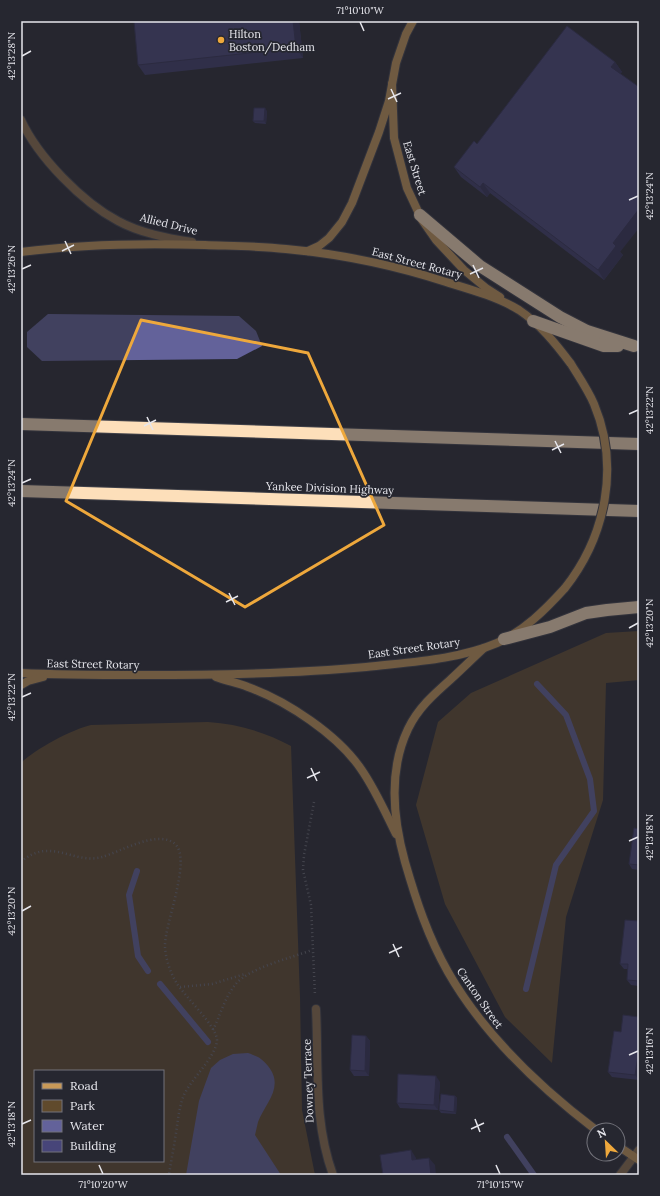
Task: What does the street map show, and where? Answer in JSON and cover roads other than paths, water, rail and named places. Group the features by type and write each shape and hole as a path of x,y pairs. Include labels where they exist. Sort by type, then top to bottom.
{"highway":[{"path":"420,215 480,266 560,317 588,331 637,346"},
{"path":"533,321 604,346 637,346"},
{"path":"21,424 639,444"},
{"name":"Yankee Division Highway","path":"21,491 639,511"},
{"path":"504,639 550,627 586,613 639,607"}],"main road":[{"name":"East Street","path":"307,251 320,246 329,238 342,222 352,203 379,132 396,63 406,34 413,21"},
{"name":"East Street","path":"392,84 394,138 407,188 420,215 436,240 464,270 486,288 518,309"},
{"name":"East Street Rotary","path":"21,252 109,245 214,245 261,247 307,251 368,261 423,275 472,290 518,309 549,336 572,364 594,404 605,443 607,470 607,485 602,514 594,541 582,565 565,588 545,609 523,628 484,648 453,656 406,663 308,671 209,675 74,675 21,673"},
{"name":"Canton Street","path":"484,648 430,698 417,713 407,731 399,754 394,786 395,808 400,844 414,893 434,944 448,972 476,1014 520,1065 549,1092 586,1122"},
{"path":"21,685 38,678 74,675"},
{"name":"Canton Street","path":"209,675 249,687 277,700 311,721 331,736 346,750 361,768 381,803 400,844"},
{"path":"626,1152 636,1159"}],"street":[{"name":"Allied Drive","path":"21,120 36,146 57,172 85,199 118,221 145,232 214,245"},
{"name":"Downey Terrace","path":"316,1009 318,1041 318,1103 321,1130 333,1175"},
{"path":"620,1175 636,1159 639,1150"}],"water":[{"path":"48,314 239,316 256,331 262,346 237,359 42,361 27,347 27,332"},
{"path":"248,1053 261,1059 268,1066 275,1081 272,1095 258,1122 255,1135 281,1175 186,1175 199,1101 211,1068 220,1060 233,1054"}],"waterway":[{"path":"526,989 556,865 594,811 590,779 566,715 537,684"},
{"path":"137,871 129,895 138,956 148,971"},
{"path":"160,984 208,1042"},
{"path":"507,1137 534,1175"}],"place":[{"name":"Hilton Boston/Dedham","path":"221,40"}]}
